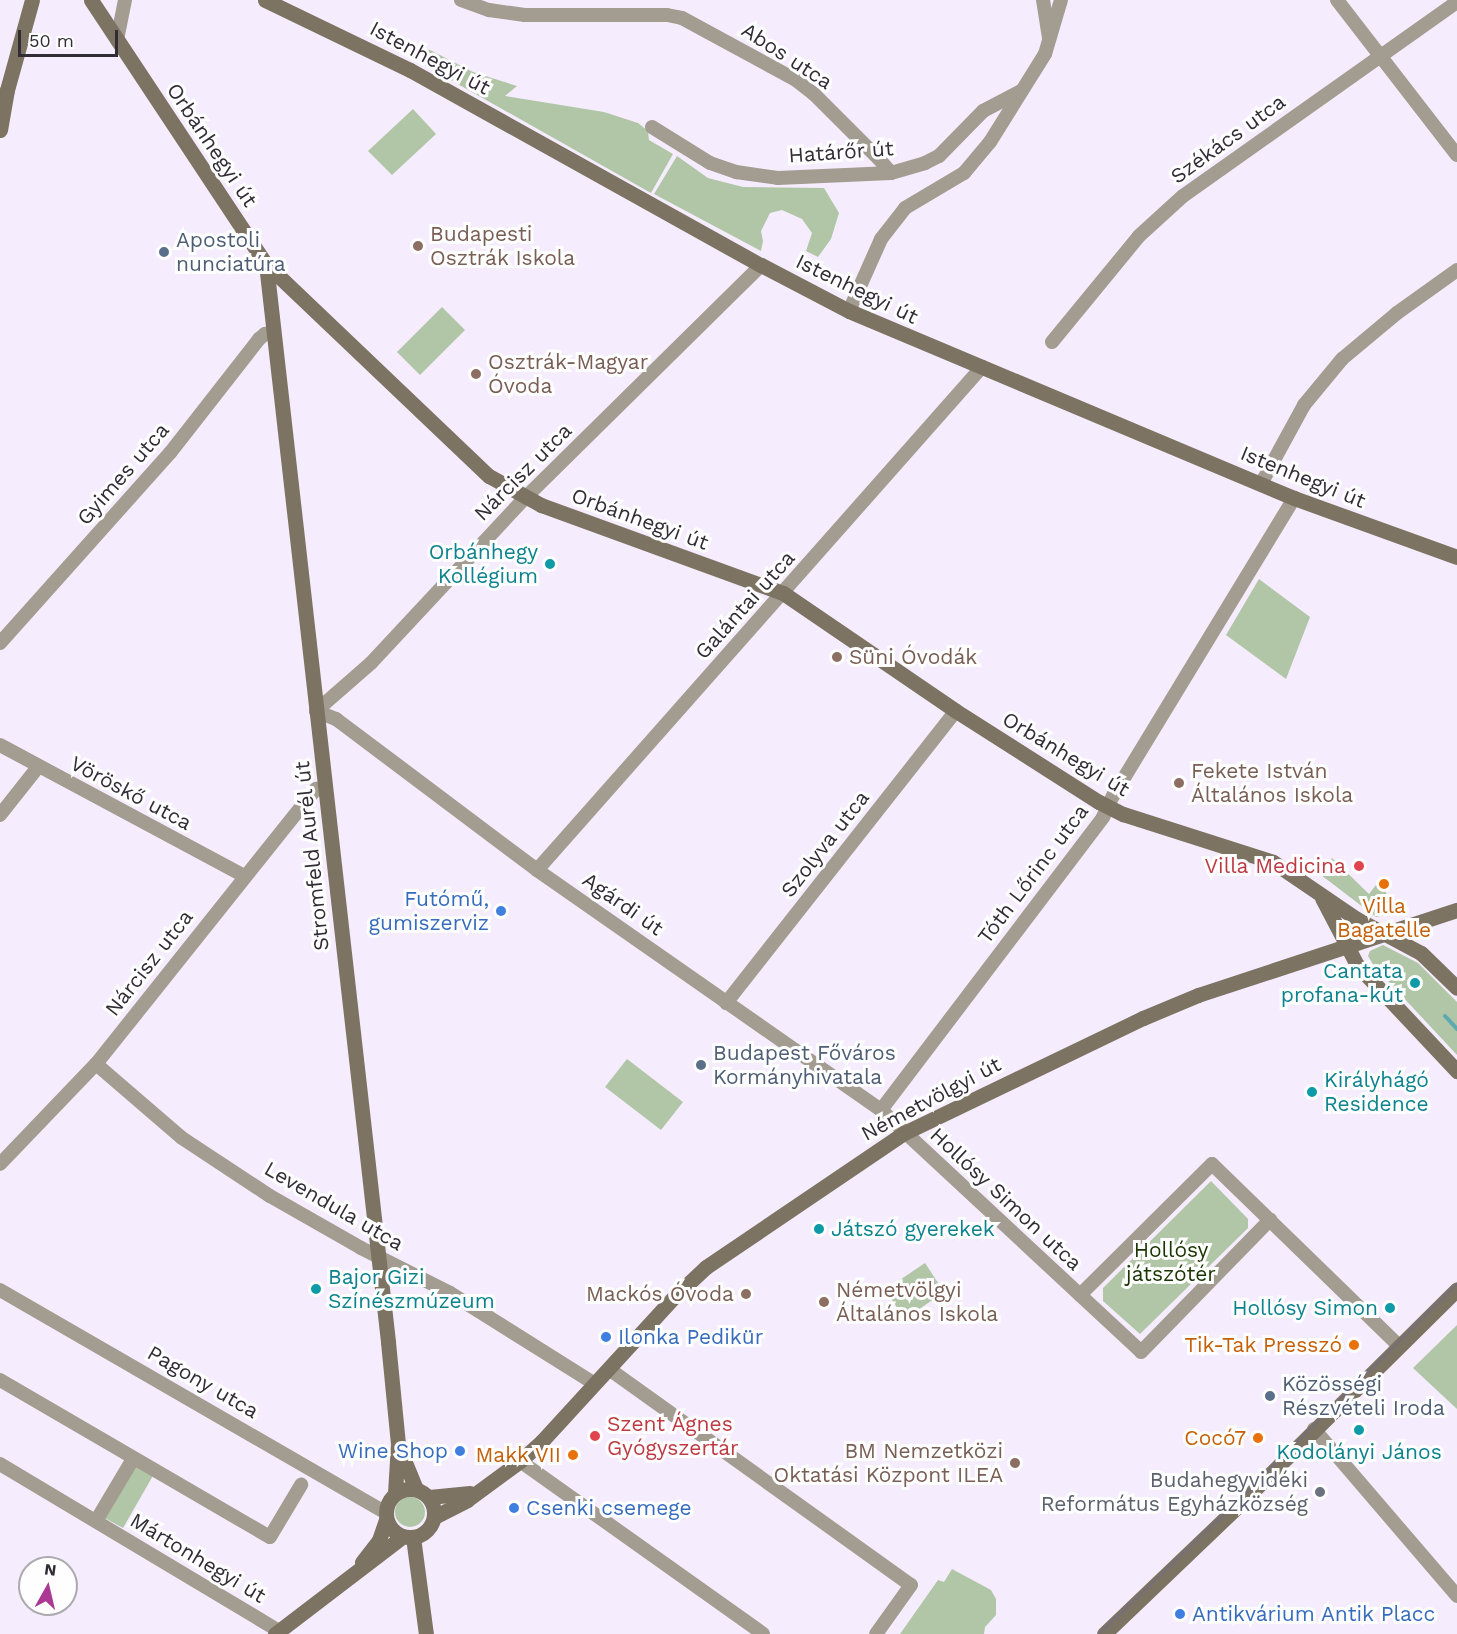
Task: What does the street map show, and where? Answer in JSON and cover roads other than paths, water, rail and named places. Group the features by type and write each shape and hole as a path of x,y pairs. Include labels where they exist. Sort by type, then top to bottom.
{"street":[{"path":"0,130 32,0"},
{"name":"Orbánhegyi út","path":"91,0 266,264 489,476 525,498 783,593 956,711 1108,807 1123,814 1273,862 1291,872 1321,896 1383,934 1421,953 1457,987"},
{"path":"117,40 125,0"},
{"name":"Istenhegyi út","path":"269,0 460,96 761,265 849,311 1294,498 1456,553"},
{"name":"Abos utca","path":"460,0 489,10 525,15 667,15 682,18 776,69 814,94 891,173"},
{"path":"1042,0 1049,39"},
{"name":"Határőr út","path":"849,311 881,239 904,208 964,173 990,142 1020,92 1038,68 1061,0"},
{"path":"1337,0 1457,155"},
{"name":"Székács utca","path":"1052,342 1139,236 1184,196 1457,2"},
{"name":"Határőr út","path":"652,127 710,163 736,171 778,178 891,173 939,156 983,111 1020,92"},
{"name":"Stromfeld Aurél út","path":"266,264 398,1444 395,1493"},
{"name":"Nárcisz utca","path":"316,711 371,663 525,498 761,265"},
{"path":"1261,484 1304,405 1342,359 1396,313 1457,270"},
{"name":"Gyimes utca","path":"0,643 170,453 259,339 265,334 274,332"},
{"name":"Galántai utca","path":"537,870 982,367"},
{"name":"Tóth Lőrinc utca","path":"880,1110 1103,817 1294,498"},
{"name":"Agárdi út","path":"316,711 336,718 537,870 880,1110 904,1133"},
{"name":"Szolyva utca","path":"726,1003 956,711"},
{"name":"Vöröskő utca","path":"0,745 244,876"},
{"path":"0,815 38,767"},
{"name":"Nárcisz utca","path":"0,1164 96,1064 244,876 316,789 326,787"},
{"name":"Orbánhegyi út","path":"1321,896 1346,946 1364,973 1457,1071"},
{"name":"Németvölgyi út","path":"434,1517 482,1489 520,1461 595,1384 675,1296 706,1267 904,1133 1154,1013 1198,995 1457,910"},
{"name":"Levendula utca","path":"96,1064 182,1138 270,1196 376,1256 450,1293 595,1384"},
{"name":"Hollósy Simon utca","path":"904,1133 1141,1352 1270,1221"},
{"name":"Hollósy Simon utca","path":"1080,1296 1212,1164 1399,1346"},
{"path":"1104,1634 1457,1289"},
{"name":"Pagony utca","path":"0,1290 386,1516"},
{"path":"609,1369 911,1585 876,1634"},
{"path":"0,1380 270,1537 301,1485"},
{"path":"1314,1429 1457,1596"},
{"name":"Stromfeld Aurél út","path":"398,1444 422,1493"},
{"name":"Mártonhegyi út","path":"96,1521 133,1459"},
{"path":"520,1461 764,1634"},
{"name":"Mártonhegyi út","path":"0,1464 277,1632"},
{"name":"Németvölgyi út","path":"422,1493 448,1496 482,1489"},
{"path":"277,1632 354,1572 408,1537 427,1531 434,1517 434,1510 422,1493 401,1490 395,1493 379,1540 354,1572"},
{"path":"386,1516 394,1532 408,1537"},
{"path":"408,1537 426,1634"}],"waterway":[{"path":"1445,1016 1457,1029"}],"tram line":[{"path":"1099,1634 1239,1500 1457,1284"}],"place":[{"name":"Budapesti Osztrák Iskola","path":"418,246"},
{"name":"Apostoli nunciatúra","path":"164,252"},
{"name":"Osztrák-Magyar Óvoda","path":"476,374"},
{"name":"Orbánhegy Kollégium","path":"550,564"},
{"name":"Süni Óvodák","path":"837,657"},
{"name":"Fekete István Általános Iskola","path":"1179,783"},
{"name":"Villa Medicina","path":"1359,866"},
{"name":"Villa Bagatelle","path":"1384,884"},
{"name":"Futómű, gumiszerviz","path":"501,911"},
{"name":"Cantata profana-kút","path":"1415,983"},
{"name":"Budapest Főváros Kormányhivatala","path":"701,1065"},
{"name":"Királyhágó Residence","path":"1312,1092"},
{"name":"Játszó gyerekek","path":"819,1229"},
{"name":"Bajor Gizi Színészmúzeum","path":"316,1289"},
{"name":"Mackós Óvoda","path":"746,1294"},
{"name":"Németvölgyi Általános Iskola","path":"824,1302"},
{"name":"Hollósy Simon","path":"1390,1308"},
{"name":"Ilonka Pedikür","path":"606,1337"},
{"name":"Tik-Tak Presszó","path":"1354,1345"},
{"name":"Közösségi Részvételi Iroda","path":"1270,1396"},
{"name":"Kodolányi János","path":"1359,1430"},
{"name":"Szent Ágnes Gyógyszertár","path":"595,1436"},
{"name":"Cocó7","path":"1258,1438"},
{"name":"Wine Shop","path":"460,1451"},
{"name":"Makk VII","path":"573,1455"},
{"name":"BM Nemzetközi Oktatási Központ ILEA","path":"1015,1463"},
{"name":"Budahegyvidéki Református Egyházközség","path":"1320,1492"},
{"name":"Csenki csemege","path":"514,1508"},
{"name":"Antikvárium Antik Placc","path":"1180,1614"}],"park label":[{"name":"Hollósy játszótér","path":"1171,1262"}]}
